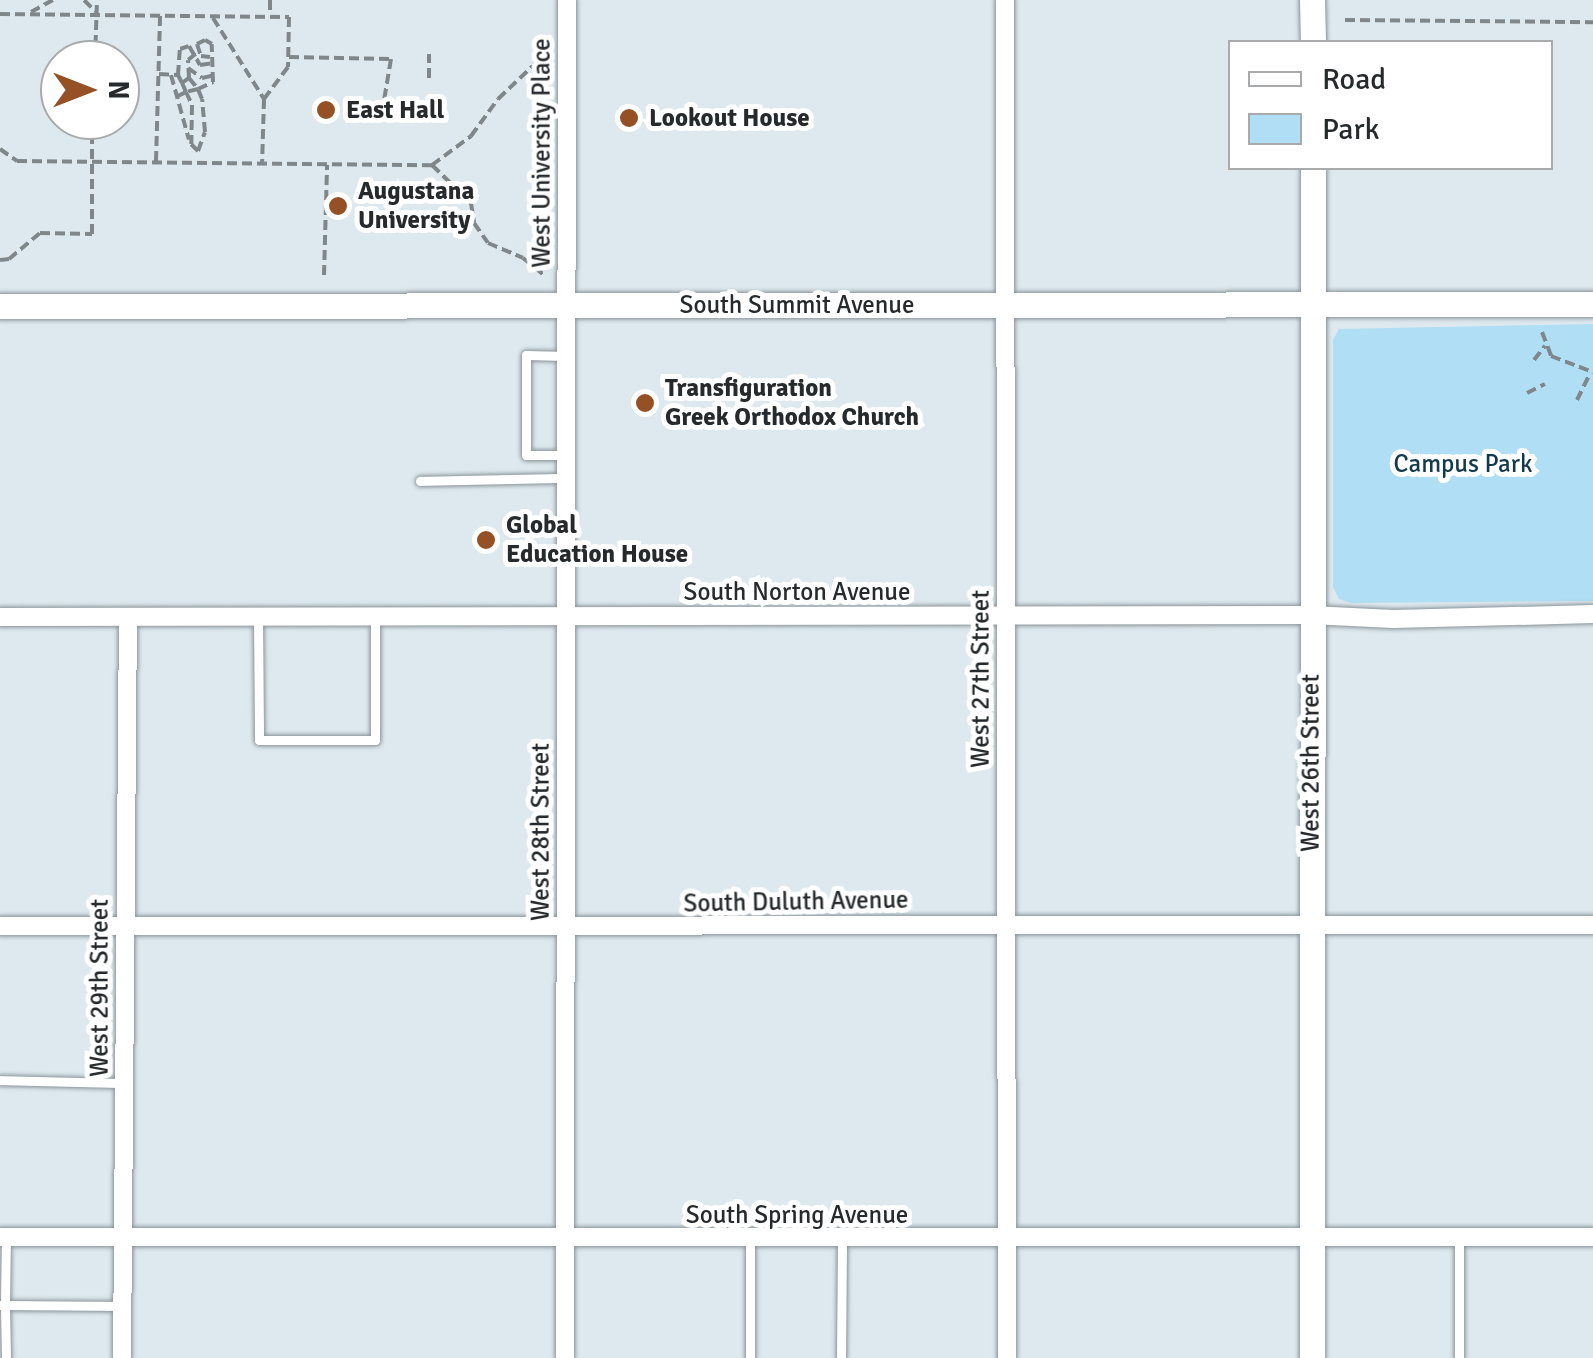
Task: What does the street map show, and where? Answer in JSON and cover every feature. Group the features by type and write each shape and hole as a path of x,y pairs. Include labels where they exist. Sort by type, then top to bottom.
{"street":[{"name":"West University Place","path":"566,306 567,0"},
{"name":"West 27th Street","path":"1005,0 1006,1358"},
{"path":"1312,0 1312,40"},
{"name":"West 26th Street","path":"1312,1358 1313,170"},
{"name":"South Summit Avenue","path":"0,306 1593,304"},
{"name":"West 28th Street","path":"565,1358 566,306"},
{"name":"South Norton Avenue","path":"0,617 1006,618 1311,614 1393,619 1593,614"},
{"name":"West 29th Street","path":"122,1358 128,618"},
{"name":"South Duluth Avenue","path":"0,926 566,929 1006,924 1593,925"},
{"name":"South Spring Avenue","path":"3,1237 1593,1237"}],"lane":[{"path":"566,356 526,355 526,455 566,456"},
{"path":"420,482 566,478"},
{"path":"258,617 259,740 375,740 375,617"},
{"path":"0,1080 125,1083"},
{"path":"1459,1236 1459,1358"},
{"path":"3,1237 6,1358"},
{"path":"750,1240 750,1358"},
{"path":"840,1358 842,1240"},
{"path":"2,1305 123,1306"}],"path":[{"path":"27,14 54,0"},
{"path":"84,0 97,14"},
{"path":"96,40 97,0"},
{"path":"270,0 270,16"},
{"path":"0,14 289,17 288,67 264,98"},
{"path":"156,163 160,16"},
{"path":"211,16 264,98 262,165"},
{"path":"1346,20 1593,22"},
{"path":"178,96 208,87 215,75 214,47 209,41 197,44 198,52"},
{"path":"197,164 206,119 198,88 189,78 188,46 180,49 174,75 191,144 198,152"},
{"path":"191,56 198,52"},
{"path":"198,52 212,60"},
{"path":"429,54 429,78"},
{"path":"191,56 203,67 212,60"},
{"path":"289,57 391,59 381,118"},
{"path":"0,148 17,161 432,166 471,136 498,99 541,58"},
{"path":"188,68 202,78 215,75"},
{"path":"159,74 174,75 182,83 194,120 191,144"},
{"path":"182,83 189,78"},
{"path":"0,260 9,259 40,233 92,234 92,140"},
{"path":"324,275 327,165"},
{"path":"432,166 471,203 474,223 488,243 523,258 543,274"},
{"path":"1542,332 1544,346 1552,356 1592,372 1577,400"},
{"path":"1534,360 1544,346"},
{"path":"1527,392 1545,384"}],"green space":[{"name":"Campus Park","path":"1593,324 1593,601 1351,603 1339,599 1333,587 1333,340 1339,329"}],"place":[{"name":"East Hall","path":"326,110"},
{"name":"Lookout House","path":"629,118"},
{"name":"Augustana University","path":"338,206"},
{"name":"Transfiguration Greek Orthodox Church","path":"645,403"},
{"name":"Global Education House","path":"486,540"}]}
